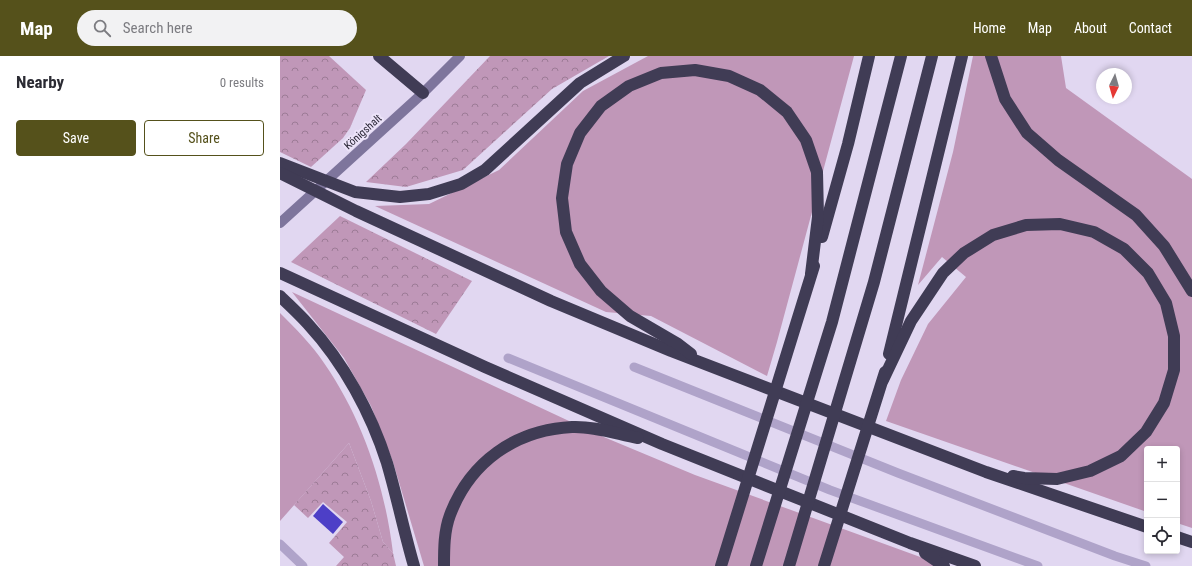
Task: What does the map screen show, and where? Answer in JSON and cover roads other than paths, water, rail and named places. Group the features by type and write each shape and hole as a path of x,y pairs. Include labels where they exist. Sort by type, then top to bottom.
{"highway":[{"path":"379,56 423,93"},
{"path":"280,163 356,192 400,197 436,192 461,184 485,170 580,83 624,56"},
{"path":"721,566 811,274 848,144 869,56"},
{"path":"756,566 821,358 847,265 901,56"},
{"path":"789,566 850,368 874,282 932,56"},
{"path":"824,565 883,380 962,56"},
{"path":"991,56 1005,99 1027,133 1058,160 1136,216 1164,246 1192,291"},
{"path":"703,362 678,344 630,316 601,291 580,264 566,232 562,198 566,164 580,133 601,106 629,86 661,73 695,70 729,76 760,90 786,112 806,140 817,172 818,217 811,274"},
{"path":"280,173 356,211 551,301 986,472 1144,526"},
{"path":"883,380 911,321 943,273 964,253 993,235 1026,225 1060,224 1094,232 1124,249 1148,273 1166,302 1174,336 1174,370 1164,403 1146,432 1121,456 1090,471 1057,479 1024,478 986,472"},
{"path":"280,273 485,367 662,444 910,543 975,566"},
{"path":"280,296 309,325 333,355 360,398 387,464 414,566"},
{"path":"444,566 444,542 450,516 461,491 477,470 497,451 520,438 546,430 573,427 600,430 662,444"},
{"path":"1180,538 1192,542"},
{"path":"910,543 944,566"},
{"path":"716,566 726,549"}],"main road":[{"name":"Königshalt","path":"280,222 371,141 423,93 460,56"}],"lane":[{"path":"508,358 830,490 1038,566"},
{"path":"634,367 898,473 1146,566"},
{"path":"280,544 303,566"}]}
